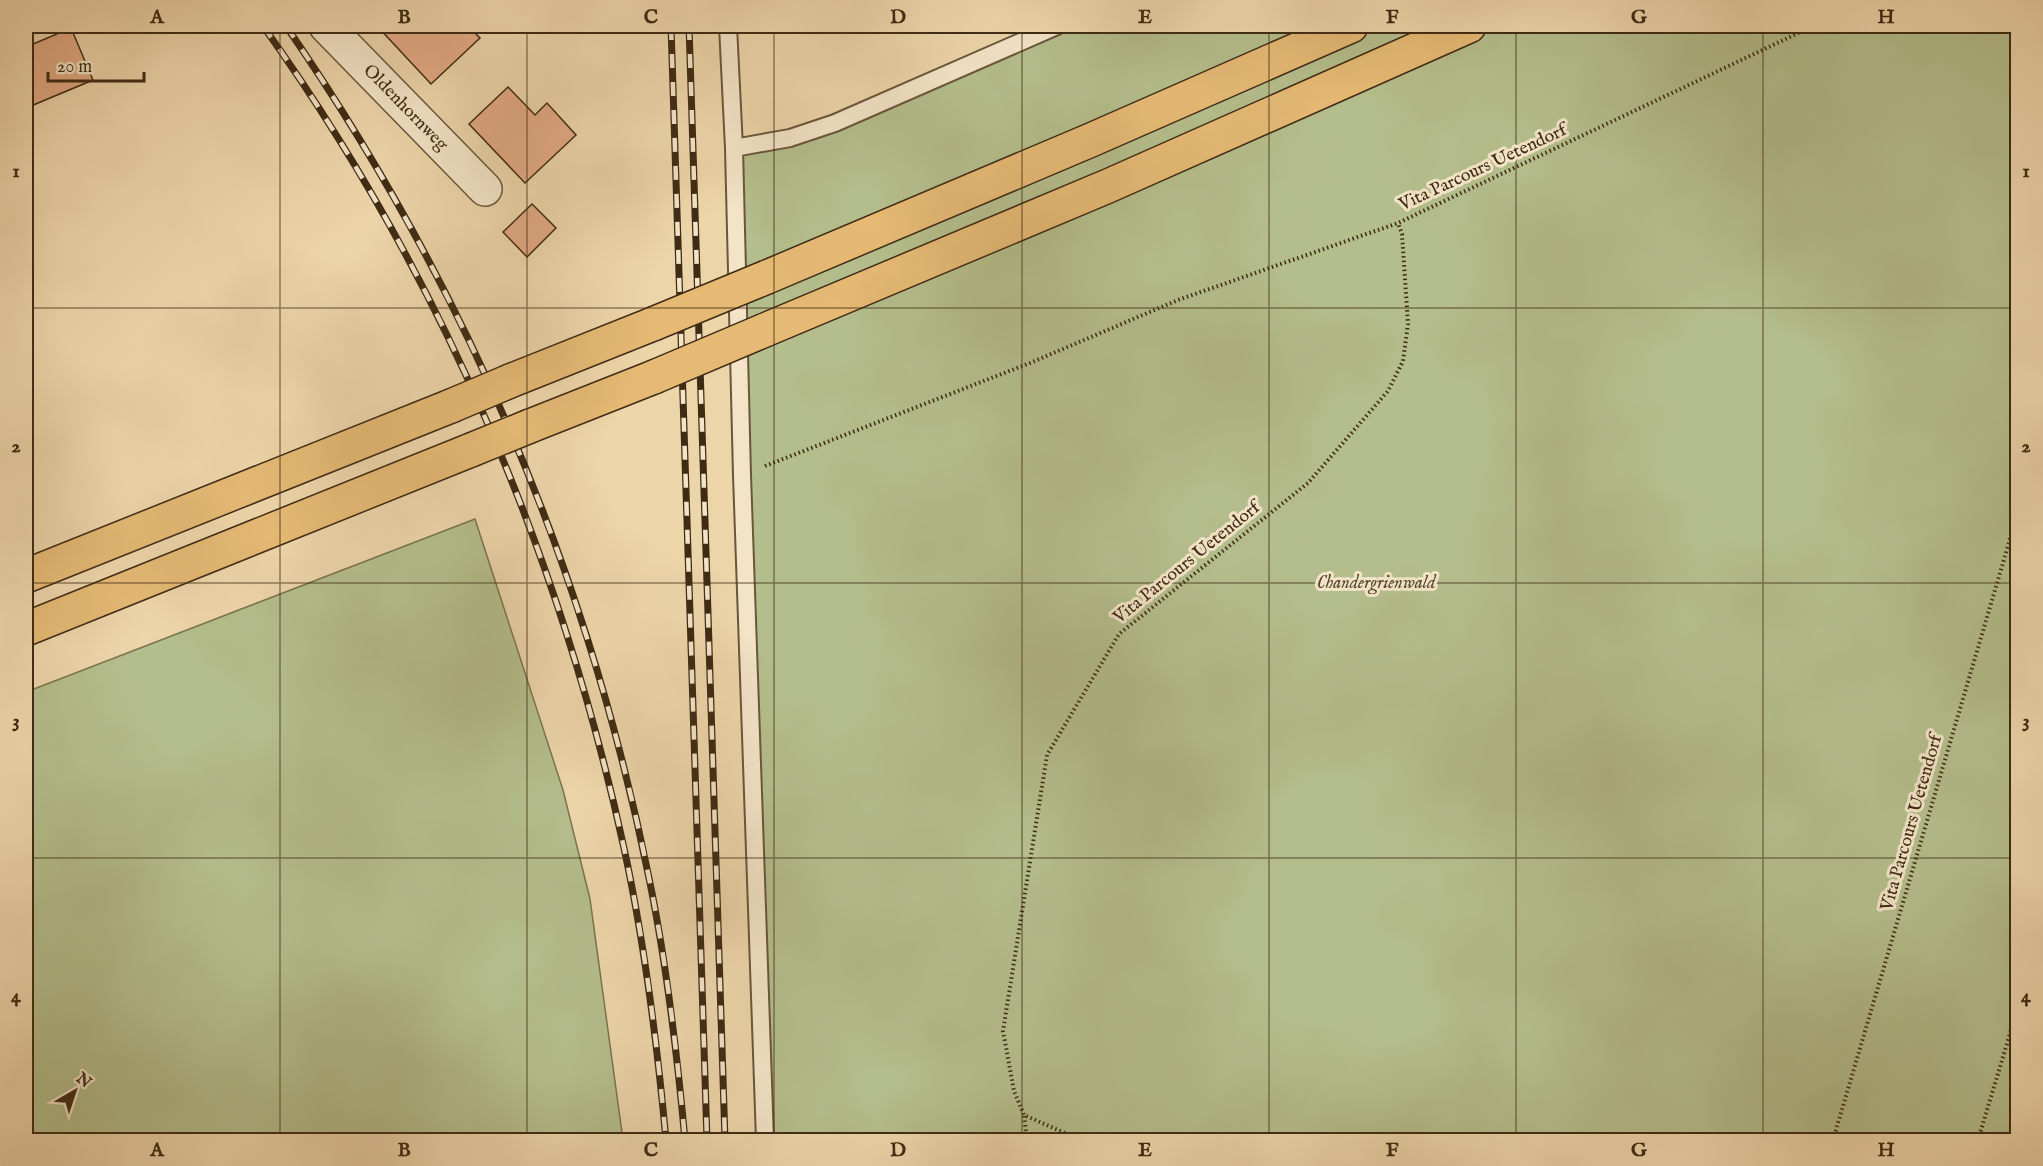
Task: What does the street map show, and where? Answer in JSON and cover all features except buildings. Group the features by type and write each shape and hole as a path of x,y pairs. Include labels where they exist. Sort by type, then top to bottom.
{"highway":[{"path":"26,576 653,324 1081,144 1351,26"},
{"path":"26,628 654,377 1108,186 1468,26"}],"street":[{"name":"Oldenhornweg","path":"326,26 485,189"}],"lane":[{"path":"728,26 734,148 742,475 765,1140"},
{"path":"734,148 790,138 835,123 1057,26"}],"path":[{"name":"Vita Parcours Uetendorf","path":"1027,1140 1024,1115 1014,1091 1003,1031 1047,755 1119,634 1308,483 1388,391 1403,361 1408,324 1402,234 1398,223 1811,26"},
{"path":"742,475 1030,363 1178,300 1398,223"},
{"name":"Vita Parcours Uetendorf","path":"1833,1140 2018,512"},
{"path":"1978,1140 2018,1007"},
{"path":"1024,1115 1067,1134 1348,1140"}],"green space":[{"name":"Chandergrienwald","path":"1057,26 2017,26 2017,1140 765,1140 734,148 790,138"},
{"path":"475,519 563,790 590,899 623,1140 26,1140 26,692"}],"railway":[{"path":"263,26 326,120 385,216 438,316 485,419 528,523 565,630 597,738 624,848 650,994 666,1140"},
{"path":"286,26 350,124 409,225 463,328 511,433 554,541 591,651 623,764 649,878 671,1009 685,1140"},
{"path":"671,26 707,1140"},
{"path":"689,26 725,1140"}]}
